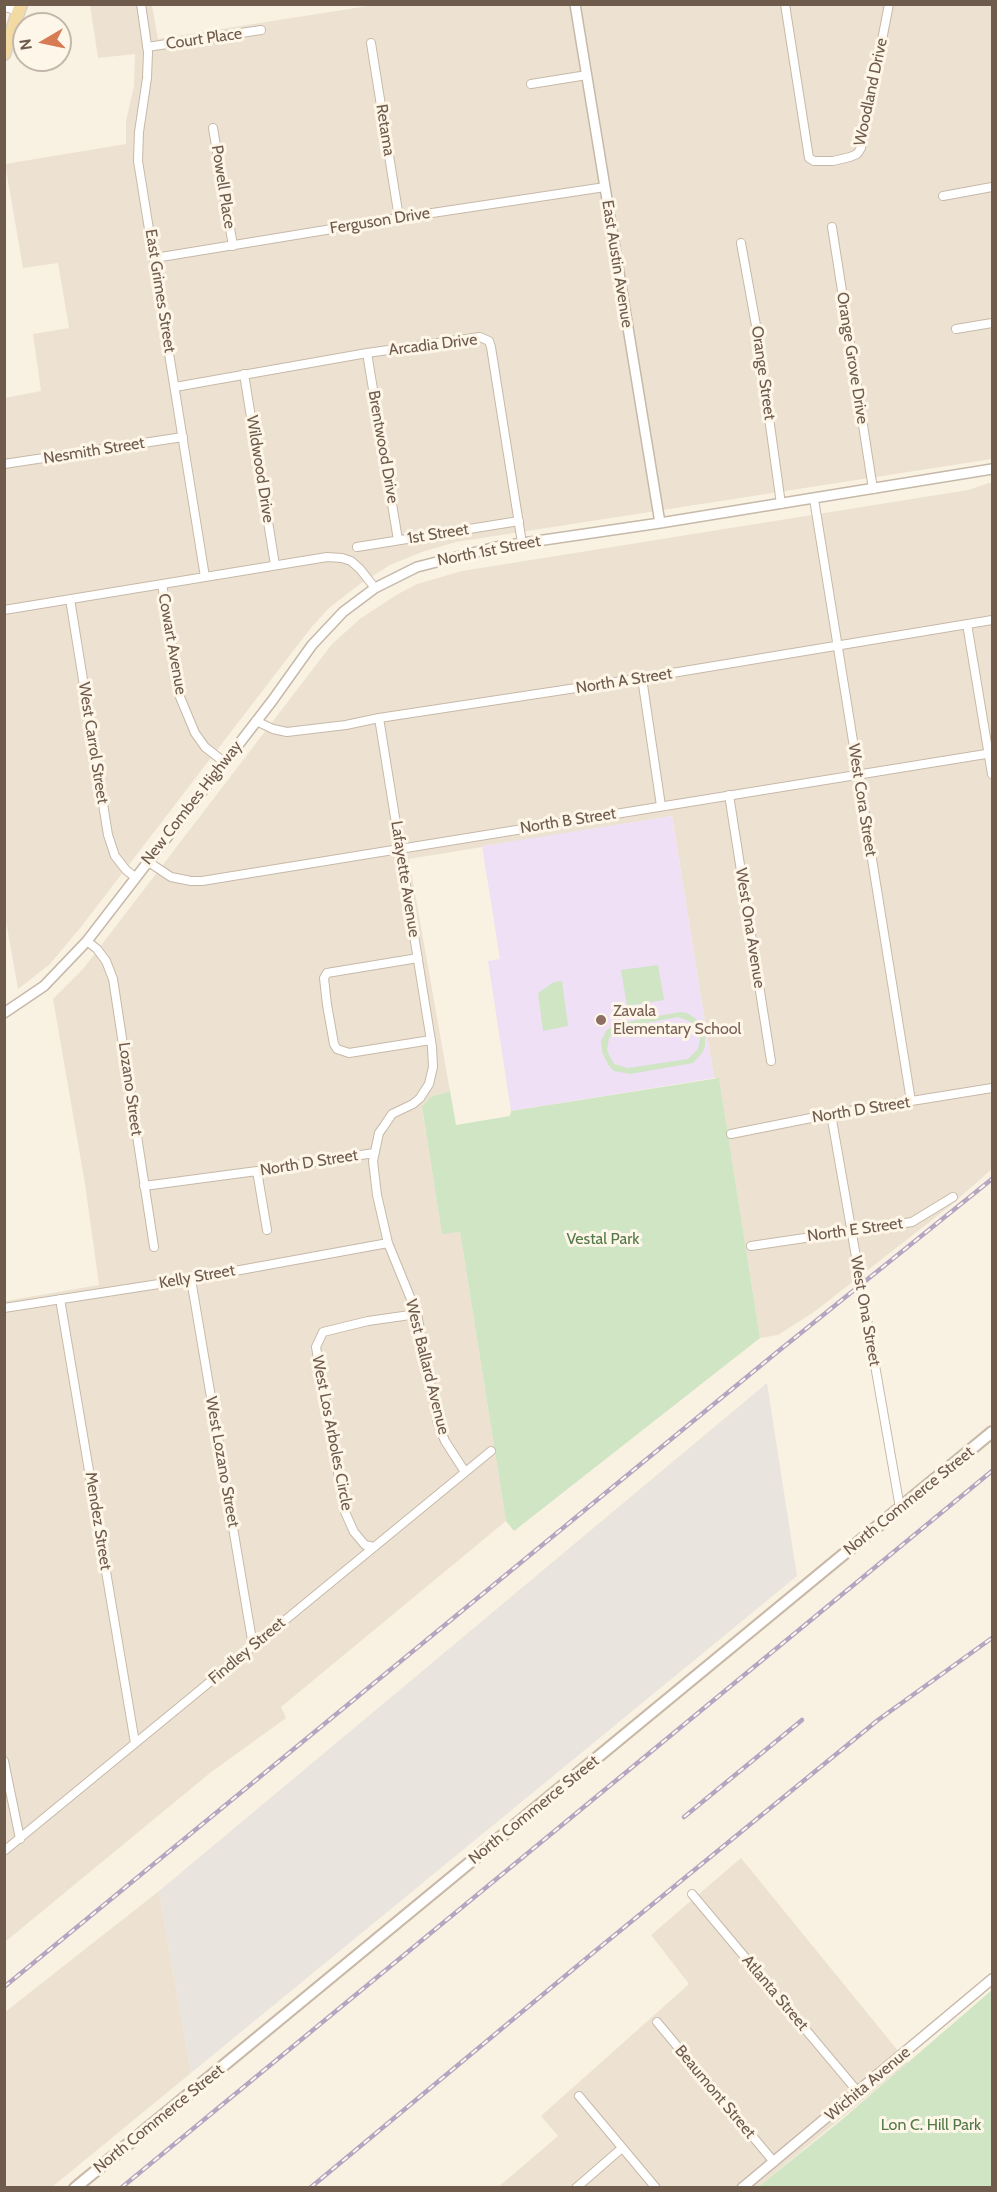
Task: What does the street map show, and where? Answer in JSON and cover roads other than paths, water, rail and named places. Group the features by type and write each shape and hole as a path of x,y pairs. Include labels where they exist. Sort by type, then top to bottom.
{"main road":[{"path":"4,54 20,8"},
{"name":"North Commerce Street","path":"75,2187 993,1432"}],"street":[{"name":"East Grimes Street","path":"141,4 147,47 147,78 139,132 138,160 205,577"},
{"name":"East Austin Avenue","path":"575,4 660,524"},
{"name":"Woodland Drive","path":"785,4 809,158 814,161 832,161 850,157 857,154 861,148 889,4"},
{"path":"4,7 20,8"},
{"name":"Court Place","path":"147,47 261,30"},
{"name":"Retama","path":"371,43 399,218"},
{"path":"531,84 587,75"},
{"name":"Powell Place","path":"213,128 233,246"},
{"name":"Ferguson Drive","path":"155,258 605,187"},
{"path":"943,196 993,187"},
{"name":"Orange Grove Drive","path":"832,227 873,489"},
{"name":"Orange Street","path":"741,243 757,331 781,504"},
{"path":"956,329 993,323"},
{"name":"Arcadia Drive","path":"175,387 367,353 480,337 489,341 522,543"},
{"name":"Brentwood Drive","path":"367,353 398,540"},
{"name":"Wildwood Drive","path":"244,374 275,565"},
{"name":"Nesmith Street","path":"4,464 183,437"},
{"name":"North 1st Street","path":"375,588 417,567 496,547 660,524 993,469"},
{"name":"West Cora Street","path":"814,499 911,1101"},
{"name":"1st Street","path":"357,547 519,521"},
{"path":"4,610 327,557 342,558 356,564 375,588"},
{"name":"Cowart Avenue","path":"162,584 180,698 195,733 205,747 224,762"},
{"name":"New Combes Highway","path":"4,1013 44,986 87,941 322,633 343,612 375,588"},
{"name":"West Carrol Street","path":"70,599 108,836 115,856 135,877"},
{"name":"North A Street","path":"255,721 287,732 346,725 993,620"},
{"path":"967,624 993,774"},
{"path":"642,678 661,806"},
{"name":"Lafayette Avenue","path":"380,718 431,1041"},
{"name":"North B Street","path":"149,859 153,865 171,877 202,881 991,753"},
{"name":"West Ona Avenue","path":"729,795 771,1061"},
{"name":"Lozano Street","path":"87,941 97,948 106,961 113,979 154,1247"},
{"path":"418,958 327,974 324,978 327,1005 334,1044 337,1049 350,1053 431,1041"},
{"name":"North D Street","path":"144,1186 374,1153 379,1133 392,1114 413,1104 429,1084 433,1067 431,1041"},
{"name":"North D Street","path":"731,1134 831,1114 993,1088"},
{"name":"West Ona Street","path":"831,1114 900,1508"},
{"name":"West Ballard Avenue","path":"374,1153 377,1195 388,1243 417,1314 438,1424 445,1441 465,1472"},
{"path":"257,1171 267,1230"},
{"name":"North E Street","path":"751,1246 912,1222 953,1197"},
{"name":"Kelly Street","path":"4,1308 190,1279 388,1243"},
{"name":"West Lozano Street","path":"190,1279 253,1646"},
{"name":"Mendez Street","path":"60,1299 135,1743"},
{"name":"West Los Arboles Circle","path":"374,1547 365,1545 354,1532 345,1512 316,1347 323,1332 368,1321 417,1314"},
{"name":"Findley Street","path":"4,1851 491,1451"},
{"path":"4,1761 20,1839"},
{"name":"Atlanta Street","path":"692,1894 858,2092"},
{"name":"Wichita Avenue","path":"742,2187 993,1979"},
{"name":"Beaumont Street","path":"657,2022 774,2162"},
{"path":"579,2096 656,2187"},
{"path":"576,2187 622,2148"}],"railway":[{"path":"4,1987 776,1353 992,1179"},
{"path":"121,2188 992,1471"},
{"path":"310,2188 878,1720 992,1638"},
{"path":"684,1817 802,1720"}],"place":[{"name":"Zavala Elementary School","path":"601,1020"}],"park label":[{"name":"Vestal Park","path":"603,1239"},
{"name":"Lon C. Hill Park","path":"931,2125"}]}
